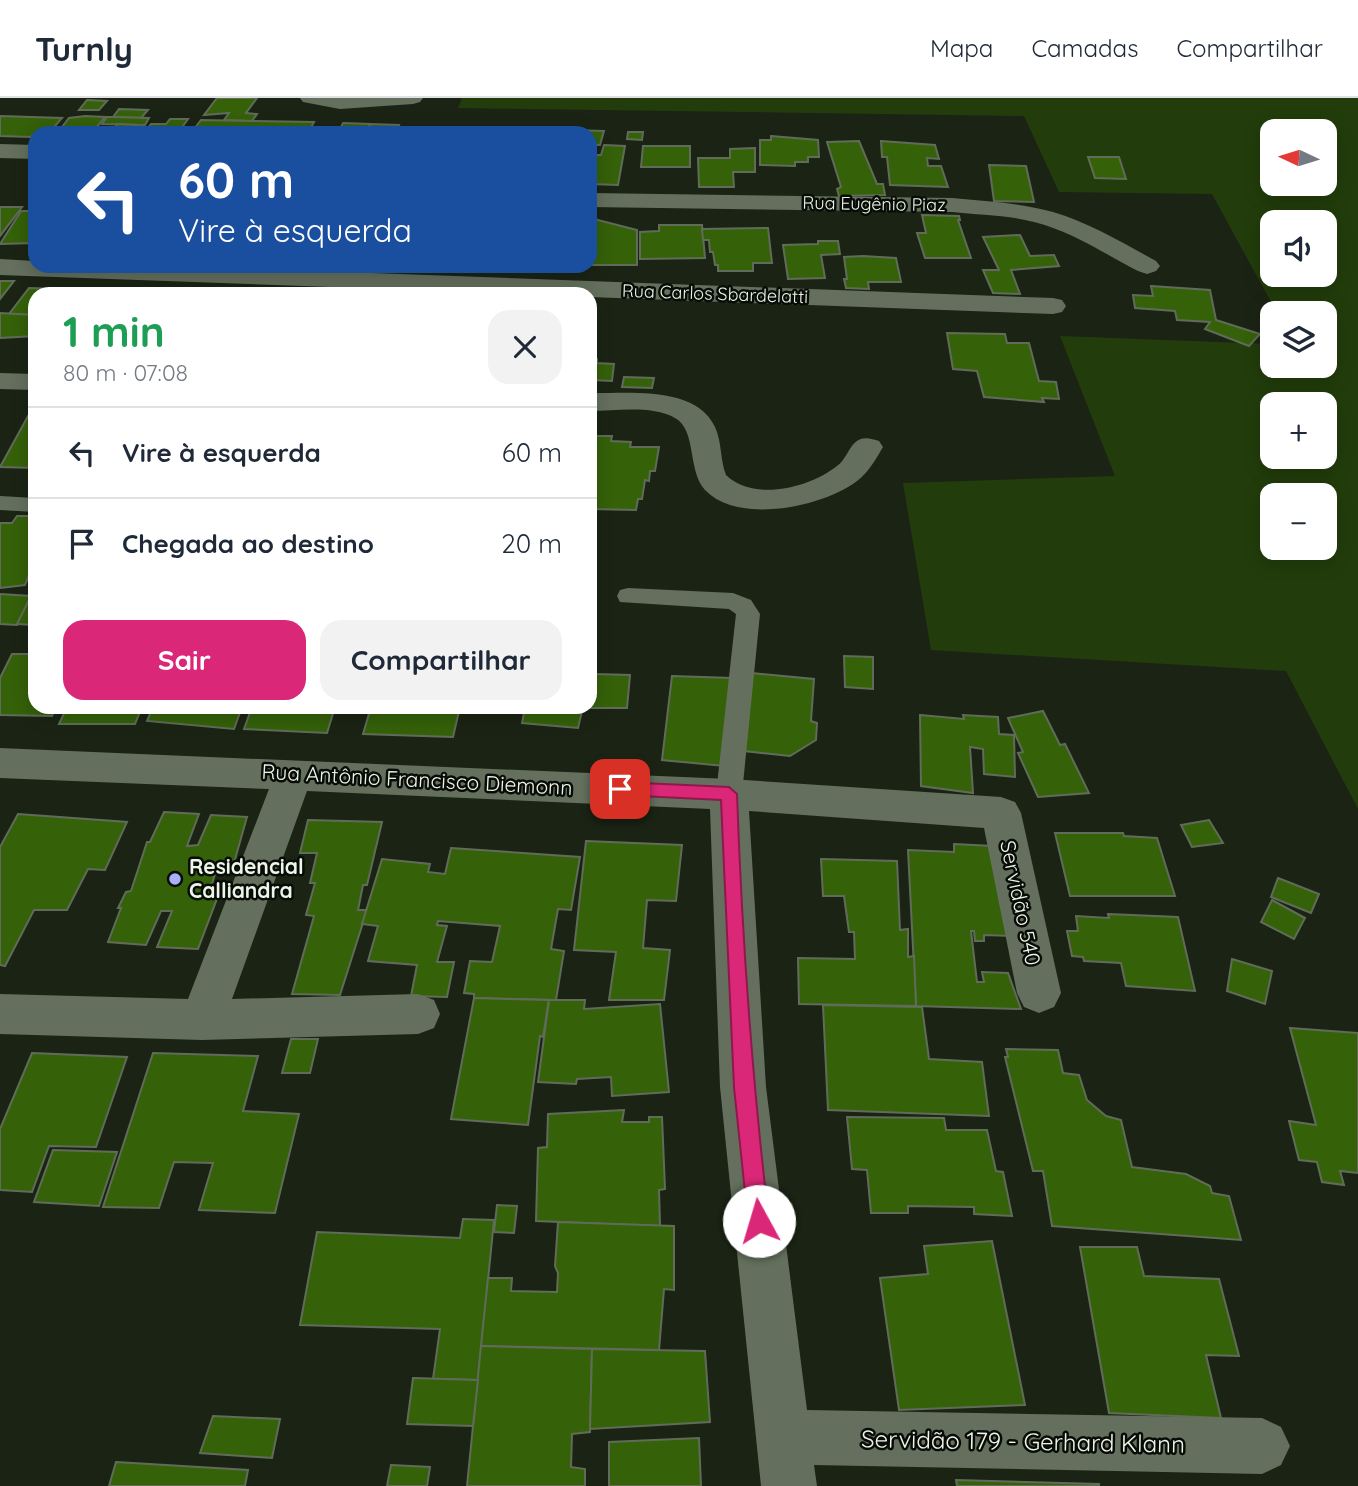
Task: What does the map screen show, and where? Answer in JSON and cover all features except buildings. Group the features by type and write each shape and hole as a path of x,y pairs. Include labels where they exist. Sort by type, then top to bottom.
{"street":[{"path":"310,98 340,103 413,98"},
{"path":"0,151 28,152"},
{"name":"Rua Eugênio Piaz","path":"597,200 938,205 1006,210 1044,217 1072,227 1147,265"},
{"name":"Rua Carlos Sbardelatti","path":"0,267 28,268"},
{"name":"Rua Carlos Sbardelatti","path":"162,273 540,287"},
{"name":"Rua Carlos Sbardelatti","path":"597,289 1053,306"},
{"path":"0,381 28,382"},
{"path":"597,402 655,404 687,414 695,419 715,483 730,495 757,500 792,496 824,488 846,475 868,447"},
{"name":"Rua Antônio Francisco Diemonn","path":"0,762 729,794 1001,813"},
{"path":"202,1020 294,774"},
{"path":"729,794 733,926 743,1087 786,1462"},
{"name":"Servidão 540","path":"1001,813 1040,993"},
{"path":"0,1014 202,1020 418,1014"},
{"name":"Servidão 179 - Gerhard Klann","path":"786,1462 1262,1446"}],"lane":[{"path":"0,503 28,505"},
{"path":"628,596 733,601 743,606 748,614 729,794"}],"green space":[{"path":"462,98 1358,98 1358,809 1286,671 931,650 903,483 1115,476 1060,336 1260,344 1260,378 1337,378 1337,301 1270,301 1263,287 1337,287 1337,210 1260,210 1260,282 1212,194 1059,192 1024,116 458,108"}],"place":[{"name":"Residencial Calliandra","path":"175,879"}],"route":[{"path":"620,789 729,794 733,926 743,1087 759,1221"}]}
